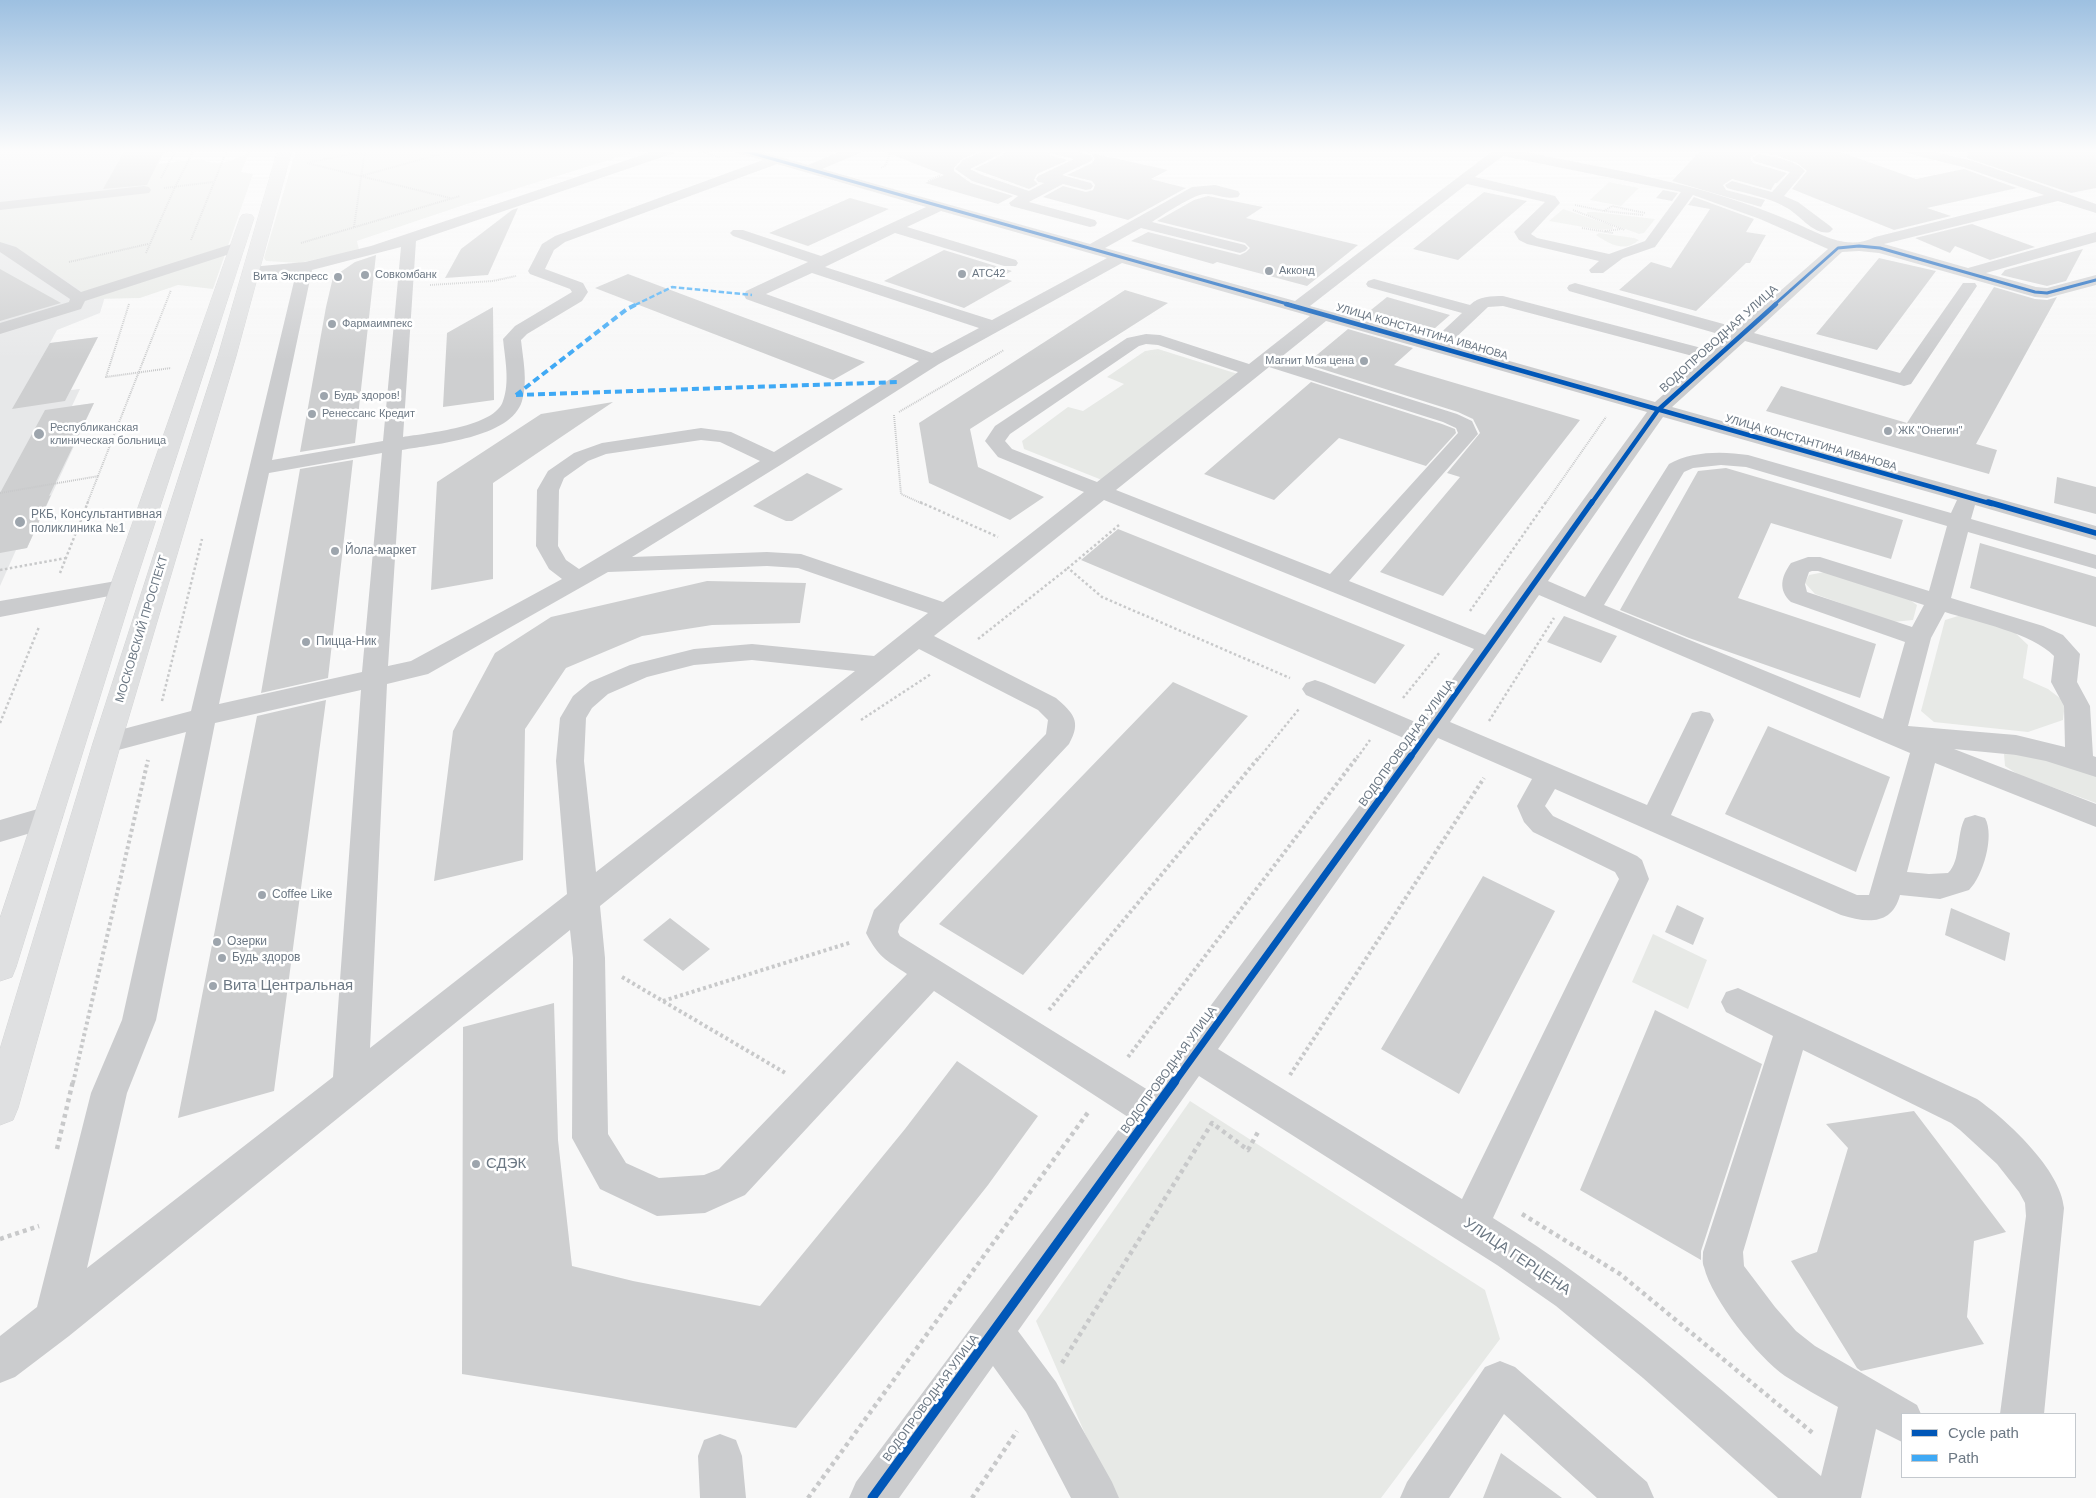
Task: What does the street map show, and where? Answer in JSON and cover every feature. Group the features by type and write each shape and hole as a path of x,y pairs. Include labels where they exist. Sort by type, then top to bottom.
{"main road":[{"path":"0,968 122,587 196,373 246,220"},
{"name":"МОСКОВСКИЙ ПРОСПЕКТ","path":"0,1108 107,743 227,356 265,220"}],"street":[{"path":"250,272 305,267 359,255 462,220"},
{"path":"260,468 458,434 502,418 512,406 516,394 512,339 520,330 576,298 580,292 577,286 550,278 536,271 547,247 560,239 612,220"},
{"path":"911,220 752,295 933,360"},
{"name":"УЛИЦА КОНСТАНТИНА ИВАНОВА","path":"991,220 2096,533"},
{"path":"1082,220 1090,223"},
{"path":"1092,249 1144,220"},
{"path":"1298,307 1411,220"},
{"path":"1535,220 1522,232 1527,239 1611,259"},
{"path":"1665,220 1647,246 1621,253 1575,288 1904,380 1969,280 2096,237"},
{"path":"1782,220 1852,247 1893,251 1969,280 2047,293 2096,280"},
{"path":"1813,220 1852,247 1962,220"},
{"path":"1139,223 1240,248"},
{"path":"894,228 1010,262"},
{"path":"738,234 816,265 992,326"},
{"path":"350,1087 391,446 409,238"},
{"path":"0,247 10,250 79,298"},
{"path":"0,329 74,305 79,298 237,247"},
{"name":"ВОДОПРОВОДНАЯ УЛИЦА","path":"872,1498 1429,731 1658,410 1741,334 1852,247"},
{"path":"107,743 154,732 203,717 419,668 578,580 776,460 933,360 1121,257"},
{"path":"54,1321 109,1093 139,1020 203,717 305,267"},
{"path":"1374,284 1473,311"},
{"path":"1437,346 1482,303 1491,300 1503,301 1716,357"},
{"path":"0,1362 350,1087 1026,550 1113,495 1259,365 1324,314"},
{"path":"1334,584 1468,434 1465,425 1450,418 1259,365 1160,340 1146,339 1133,342 1002,430 995,441 1006,453 1113,495 1334,584 1490,646"},
{"path":"578,580 557,564 547,546 548,490 555,475 581,457 602,449 701,434 724,436 776,460"},
{"path":"1591,607 1676,468 1685,463 1727,459 1748,461 2096,562"},
{"path":"1892,734 1919,638 1938,601 1966,496"},
{"path":"601,565 767,559 801,561 948,612"},
{"path":"1892,734 2016,745 2049,752 2088,764 2078,711 2075,701 2065,686 2064,677 2067,654 2054,641 2034,632 1820,564 1808,564 1799,568 1792,586 1792,590 1798,597 1919,638"},
{"path":"1534,584 1982,772 2096,816"},
{"path":"0,609 122,587"},
{"path":"916,637 1047,704 1062,718 1059,737 885,919 882,933 889,945 1152,1112"},
{"path":"881,664 752,652 694,656 639,671 599,688 582,702 573,718 570,761 589,958 590,1138 613,1176 657,1197 705,1194 732,1182 930,971"},
{"path":"1316,689 1384,720 1475,743 1859,908 1867,909 1879,906 1883,902 1925,748"},
{"path":"1654,820 1701,720"},
{"path":"1470,1225 1634,879 1631,868 1626,864 1550,828 1538,820 1531,806 1549,775"},
{"path":"0,831 48,817"},
{"path":"1889,881 1942,887 1953,885 1960,881 1966,871 1975,826"},
{"path":"1738,1002 1974,1118 1994,1136 2039,1189 2044,1200 2045,1216 2022,1413"},
{"path":"1793,1028 1723,1252 1713,1255 1760,1322 1781,1346 1800,1361 1901,1419"},
{"name":"УЛИЦА ГЕРЦЕНА","path":"1195,1054 1470,1225 1563,1287 1626,1336 1812,1498"},
{"path":"993,1331 1041,1396 1096,1498"},
{"path":"1423,1498 1500,1382 1631,1498"},
{"path":"1838,1498 1862,1396"},
{"path":"720,1456 723,1498"}],"path":[{"path":"160,220 149,244 106,377 179,366"},
{"path":"59,576 199,220"},
{"path":"354,227 355,220"},
{"path":"294,245 378,220"},
{"path":"1535,220 1653,240"},
{"path":"1599,220 1653,240"},
{"path":"1602,232 1622,228"},
{"path":"38,269 149,244"},
{"path":"404,287 493,281 536,271"},
{"path":"1012,346 893,416 901,494 1026,550"},
{"path":"808,1498 1108,1084 1384,720 1456,632 1610,411"},
{"path":"0,493 99,476"},
{"path":"1029,1034 1316,689 1102,597 1068,568 1126,519 1113,495"},
{"path":"162,704 202,536"},
{"path":"0,570 66,558"},
{"path":"972,1498 1041,1396 1212,1123 1248,1150 1296,1066 1485,779 1459,766 1567,597"},
{"path":"0,723 39,627"},
{"path":"55,1158 150,751"},
{"path":"663,1002 882,933"},
{"path":"589,958 817,1092"},
{"path":"37,1235 41,1217"},
{"path":"0,1239 39,1226"}],"shaded area":[{"path":"0,220 133,220 119,251 100,313 57,330 50,343 98,337 71,390 80,389 72,406 94,403 27,548 16,550 0,586"},
{"path":"0,220 237,220 213,289 178,285 140,298 94,299 8,242 0,244"},
{"path":"275,220 420,220 357,241 359,250 299,263 266,261 264,258"},
{"path":"1595,220 1613,226 1613,229 1601,230 1549,221"},
{"path":"1600,220 1654,220 1644,233 1639,234"},
{"path":"1599,233 1639,240 1622,247 1596,235"},
{"path":"1158,349 1241,375 1102,480 1024,449 1022,441 1068,407 1083,411 1124,384 1107,377 1145,351"},
{"path":"1830,571 1900,593 1917,605 1913,620 1893,622 1815,594 1805,583 1809,575"},
{"path":"1968,613 2009,627 2028,645 2023,678 2048,689 2065,702 2063,720 2028,732 1934,722 1921,711 1945,620"},
{"path":"2004,754 2043,756 2096,774 2096,803 2019,775 2005,766"},
{"path":"1653,934 1707,960 1688,1009 1632,982"},
{"path":"1190,1101 1485,1290 1500,1339 1381,1498 1113,1498 1036,1321"}],"building":[{"path":"499,220 513,220 488,275 445,278 461,249"},
{"path":"799,220 865,220 808,246 769,233"},
{"path":"1254,220 1358,245 1307,286 1217,262 1213,264 1131,241 1148,232 1240,255 1250,248 1245,243 1157,221"},
{"path":"1449,220 1505,220 1458,260 1413,249"},
{"path":"1703,220 1753,220 1746,232 1766,235 1750,263 1746,263 1696,311 1619,290 1651,262 1671,268"},
{"path":"1869,220 1935,220 1894,230"},
{"path":"1972,224 2035,247 1990,260 1955,246 1950,253 1915,238"},
{"path":"2083,249 2066,281 2047,286 2001,275 2005,270"},
{"name":"АТС42","path":"944,250 1012,271 1000,277 1012,281 964,308 884,281"},
{"path":"376,255 355,443 300,452 333,277 355,262"},
{"path":"1879,258 1936,271 1877,350 1816,334"},
{"path":"0,269 61,303 0,321"},
{"path":"628,274 865,362 833,380 595,288"},
{"path":"1994,287 2035,299 2047,300 2057,297 1976,444 1997,450 1989,474 1766,411 1781,386 1907,423"},
{"path":"1125,290 1168,303 970,429 978,467 1044,497 1010,520 929,483 919,423"},
{"path":"1387,297 1450,315 1426,336 1361,318"},
{"path":"493,307 494,400 443,407 447,333"},
{"path":"1348,329 1413,348 1394,365 1580,420 1443,596 1380,572 1460,477 1447,473 1480,433 1473,419 1458,412 1306,364"},
{"path":"98,337 65,401 12,409 50,343"},
{"path":"1311,382 1442,424 1455,429 1456,433 1426,466 1339,438 1274,500 1204,474"},
{"path":"613,402 493,483 493,579 431,590 437,482 541,414"},
{"path":"94,403 49,496 51,495 27,548 0,553 0,493 45,410"},
{"path":"353,460 328,678 261,693 300,469"},
{"path":"1726,468 1903,520 1891,559 1771,523 1738,598 1876,644 1860,698 1689,638 1620,610 1698,471"},
{"path":"807,473 843,489 792,521 786,521 753,506"},
{"path":"2057,477 2096,487 2096,514 2054,503"},
{"path":"1118,529 1405,645 1375,684 1081,560"},
{"path":"1980,543 2096,577 2096,627 1970,588"},
{"path":"707,581 806,583 800,623 712,625 642,636 566,668 525,729 523,860 434,881 453,731 495,653 551,617"},
{"path":"1564,616 1617,636 1601,663 1547,642"},
{"path":"1173,682 1248,716 1023,975 939,924"},
{"path":"326,700 274,1091 178,1118 257,716"},
{"path":"1768,726 1890,777 1856,872 1725,814"},
{"path":"1483,876 1555,911 1459,1094 1381,1049"},
{"path":"1677,905 1704,918 1693,945 1665,932"},
{"path":"1951,908 2010,933 2005,961 1945,935"},
{"path":"670,918 710,949 683,971 643,940"},
{"path":"554,1003 558,1140 572,1266 633,1281 760,1306 905,1129 957,1061 1038,1116 988,1185 796,1428 462,1374 463,1027"},
{"path":"1655,1010 1762,1064 1701,1251 1701,1260 1580,1190"},
{"path":"1914,1111 2006,1232 1974,1241 1967,1317 1984,1344 1861,1371 1857,1368 1791,1261 1817,1252 1848,1148 1826,1124"},
{"path":"1501,1453 1562,1498 1483,1498"}],"marked path":[{"path":"516,395 627,309 672,287 752,295"},
{"path":"516,395 898,382"}],"cycle path":[{"path":"988,220 2096,533"},
{"path":"872,1498 1425,737 1658,410 1838,248 1859,246 1880,248 2035,292 2047,293 2096,280"}],"place":[{"name":"Акконд","path":"1269,271"},
{"name":"АТС42","path":"962,274"},
{"name":"Совкомбанк","path":"365,275"},
{"name":"Вита Экспресс","path":"338,277"},
{"name":"Фармаимпекс","path":"332,324"},
{"name":"Магнит Моя цена","path":"1364,361"},
{"name":"Будь здоров!","path":"324,396"},
{"name":"Ренессанс Кредит","path":"312,414"},
{"name":"ЖК \"Онегин\"","path":"1888,431"},
{"name":"Республиканская клиническая больница","path":"39,434"},
{"name":"РКБ, Консультантивная поликлиника №1","path":"20,522"},
{"name":"Йола-маркет","path":"335,551"},
{"name":"Пицца-Ник","path":"306,642"},
{"name":"Coffee Like","path":"262,895"},
{"name":"Озерки","path":"217,942"},
{"name":"Будь здоров","path":"222,958"},
{"name":"Вита Центральная","path":"213,986"},
{"name":"СДЭК","path":"476,1164"}]}
